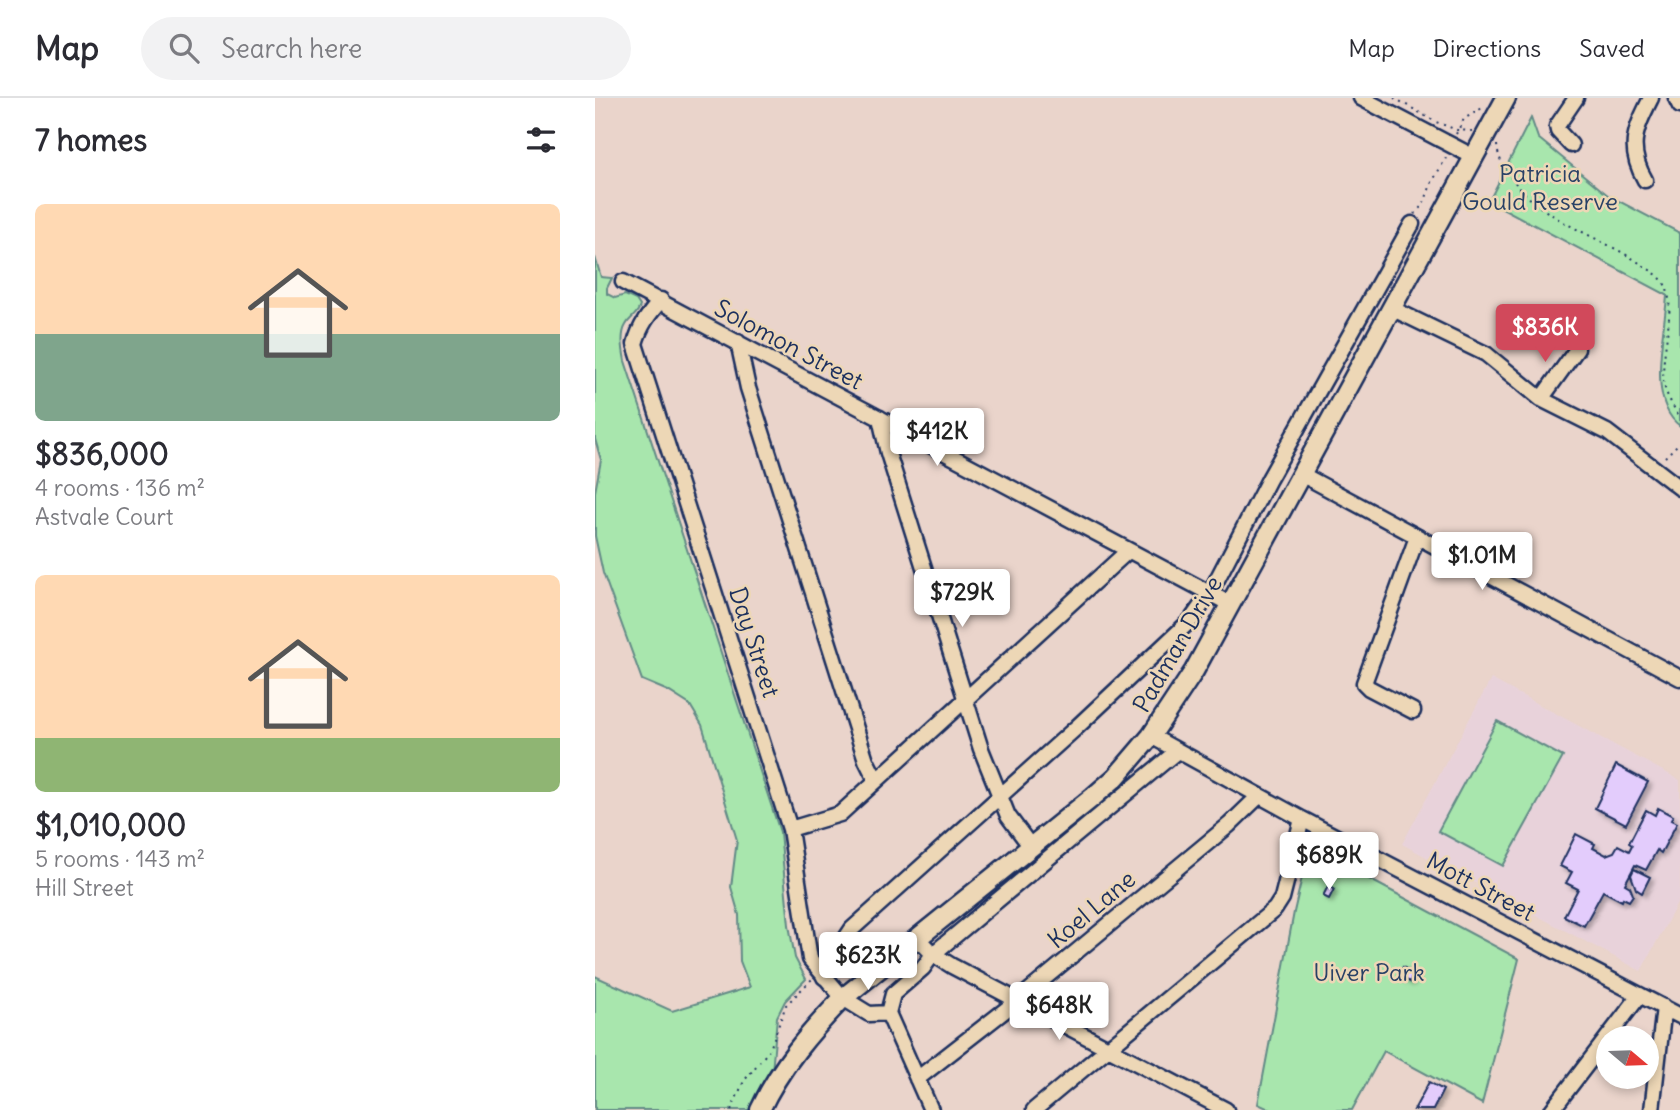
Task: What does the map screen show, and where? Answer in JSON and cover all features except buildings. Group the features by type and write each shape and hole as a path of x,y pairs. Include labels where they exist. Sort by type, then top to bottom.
{"main road":[{"name":"Padman Drive","path":"760,1110 787,1061 843,998 1108,783 1151,736 1181,694 1506,98"}],"street":[{"path":"1361,98 1474,157"},
{"path":"1571,145 1557,131 1557,126 1576,98"},
{"path":"1645,180 1634,144 1636,128 1651,98"},
{"path":"1676,98 1680,106"},
{"path":"822,974 852,929 1182,630 1210,593 1269,479 1412,223"},
{"name":"Solomon Street","path":"623,282 1230,604"},
{"name":"Day Street","path":"661,300 645,319 635,344 790,829 810,959 843,998"},
{"path":"1391,308 1486,354 1541,399 1607,432 1680,488"},
{"path":"739,342 748,388 866,760 876,780"},
{"path":"1541,399 1577,349"},
{"path":"880,418 888,453 999,797 1013,825 1031,847"},
{"path":"1301,474 1680,678"},
{"path":"1413,711 1364,683 1417,537"},
{"path":"790,829 840,814 1129,551"},
{"name":"Mott Street","path":"1151,736 1302,819 1680,1016"},
{"path":"931,1110 888,1013 893,994 923,968 933,954 1177,752"},
{"name":"Koel Lane","path":"917,1079 1017,1001 1229,825 1259,796"},
{"path":"1034,1110 1275,909 1282,898 1302,819"},
{"path":"917,938 933,954 1017,1001 1226,1110"},
{"path":"1620,1026 1640,995"},
{"path":"843,998 869,1014 888,1013"},
{"path":"1659,1033 1664,1007"},
{"path":"1552,1110 1596,1059"},
{"path":"1651,1089 1652,1110"}],"path":[{"path":"1394,98 1457,130 1476,132"},
{"path":"1457,130 1464,119 1488,105"},
{"path":"1497,142 1498,158 1516,186 1530,201 1550,215 1629,255 1667,285 1672,295 1672,306 1665,343 1663,381 1680,418"},
{"path":"1412,223 1413,216 1424,203 1448,154"},
{"path":"1664,457 1680,442"},
{"path":"731,1110 744,1081 770,1049 786,1005 822,974"}],"shaded area":[{"path":"1491,679 1680,780 1680,898 1641,971 1402,844"}],"green space":[{"name":"Patricia Gould Reserve","path":"1531,118 1538,138 1609,196 1680,233 1680,426 1670,415 1660,384 1667,295 1489,201"},
{"path":"595,257 601,277 612,278 607,294 615,298 625,295 636,300 640,306 624,329 625,361 780,832 789,925 795,958 806,979 785,1001 777,1017 772,1072 750,1110 595,1110 595,976 672,1011 750,987 740,961 739,915 731,887 737,840 702,725 690,705 668,691 642,680 603,573 595,536 595,492 601,460 595,439"},
{"path":"1497,721 1563,757 1503,866 1438,831"},
{"name":"Uiver Park","path":"1309,847 1519,959 1482,1104 1384,1051 1352,1110 1271,1110 1258,1104"}]}
